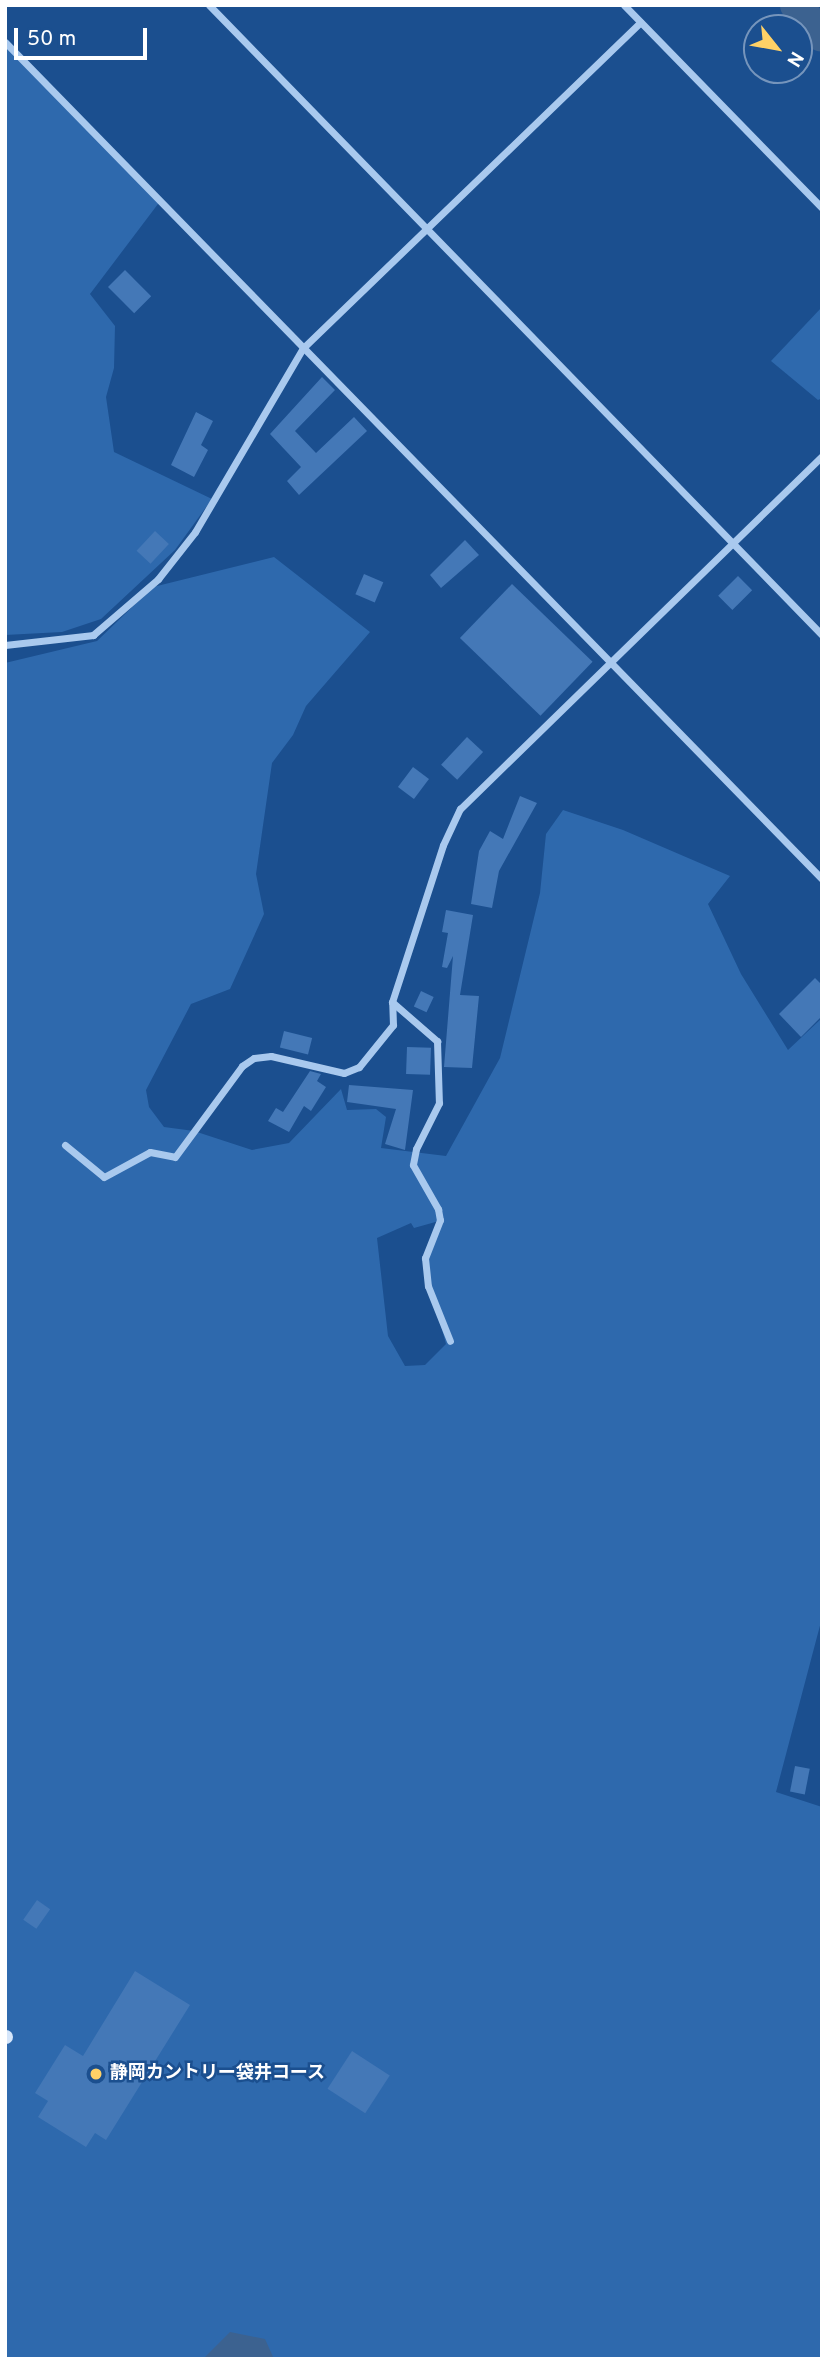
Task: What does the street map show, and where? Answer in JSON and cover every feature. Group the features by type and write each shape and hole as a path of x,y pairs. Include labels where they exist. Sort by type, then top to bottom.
{"street":[{"path":"209,5 822,635"},
{"path":"624,5 822,208"},
{"path":"5,645 93,635 158,579 195,532 303,348 426,226 640,22"},
{"path":"5,42 822,879"},
{"path":"65,1145 95,1175 104,1177 150,1152 175,1157 242,1066 271,1056 344,1073 359,1067 393,1025 392,1002 443,845 460,809 730,542 822,456"},
{"path":"392,1002 437,1041 439,1103 416,1149 413,1165 438,1209 440,1220 425,1258 428,1286 450,1341"}],"shaded area":[{"path":"5,46 161,200 90,294 115,326 114,368 106,397 114,452 212,499 175,550 101,619 62,632 5,635"},
{"path":"822,307 822,398 818,400 771,361"},
{"path":"274,557 370,632 306,706 293,735 272,763 256,874 264,914 230,989 191,1004 146,1090 149,1107 164,1127 194,1131 252,1150 289,1143 341,1089 347,1110 376,1109 386,1117 381,1148 446,1156 500,1058 540,893 546,834 563,810 623,830 730,876 708,904 741,974 788,1050 822,1018 822,1618 776,1792 822,1807 822,2359 5,2359 5,663 97,641 153,587","holes":["439,1221 427,1252 427,1275 446,1344 425,1365 405,1366 388,1336 377,1238 411,1223 414,1228"]},
{"path":"230,2332 265,2339 274,2359 203,2359"}],"building":[{"path":"125,270 151,296 134,313 108,287"},
{"path":"322,377 335,390 295,431 316,453 354,417 367,431 299,495 287,481 301,467 270,434"},
{"path":"196,412 213,421 201,445 208,450 194,477 171,465"},
{"path":"155,531 169,544 150,564 137,551"},
{"path":"465,540 479,555 441,588 430,575"},
{"path":"364,574 383,582 375,602 355,594"},
{"path":"738,576 752,590 732,610 718,596"},
{"path":"512,584 593,662 540,716 460,638"},
{"path":"467,737 483,752 457,780 441,765"},
{"path":"413,767 429,779 414,799 398,787"},
{"path":"520,796 537,803 499,871 492,908 471,904 479,851 490,831 503,839"},
{"path":"446,910 473,915 460,995 479,996 472,1068 444,1067 453,956 447,968 442,967 448,933 442,932"},
{"path":"815,978 822,985 822,1016 801,1037 779,1014"},
{"path":"421,991 434,997 427,1012 414,1006"},
{"path":"284,1031 312,1038 308,1055 280,1047"},
{"path":"407,1047 431,1048 430,1075 406,1074"},
{"path":"310,1071 321,1074 317,1081 326,1087 311,1111 304,1106 289,1132 268,1121 276,1108 283,1112"},
{"path":"349,1085 413,1090 405,1150 385,1144 396,1109 347,1102"},
{"path":"795,1766 810,1769 805,1794 790,1792"},
{"path":"37,1900 50,1909 36,1929 23,1920"},
{"name":"静岡カントリー袋井コース","path":"135,1971 190,2005 106,2140 95,2133 86,2147 38,2117 48,2101 35,2093 65,2045 83,2056"},
{"path":"352,2051 390,2076 365,2113 327,2089"}],"waterway":[{"path":"796,5 822,36"}],"place":[{"name":"静岡カントリー袋井コース","path":"96,2074"}]}
